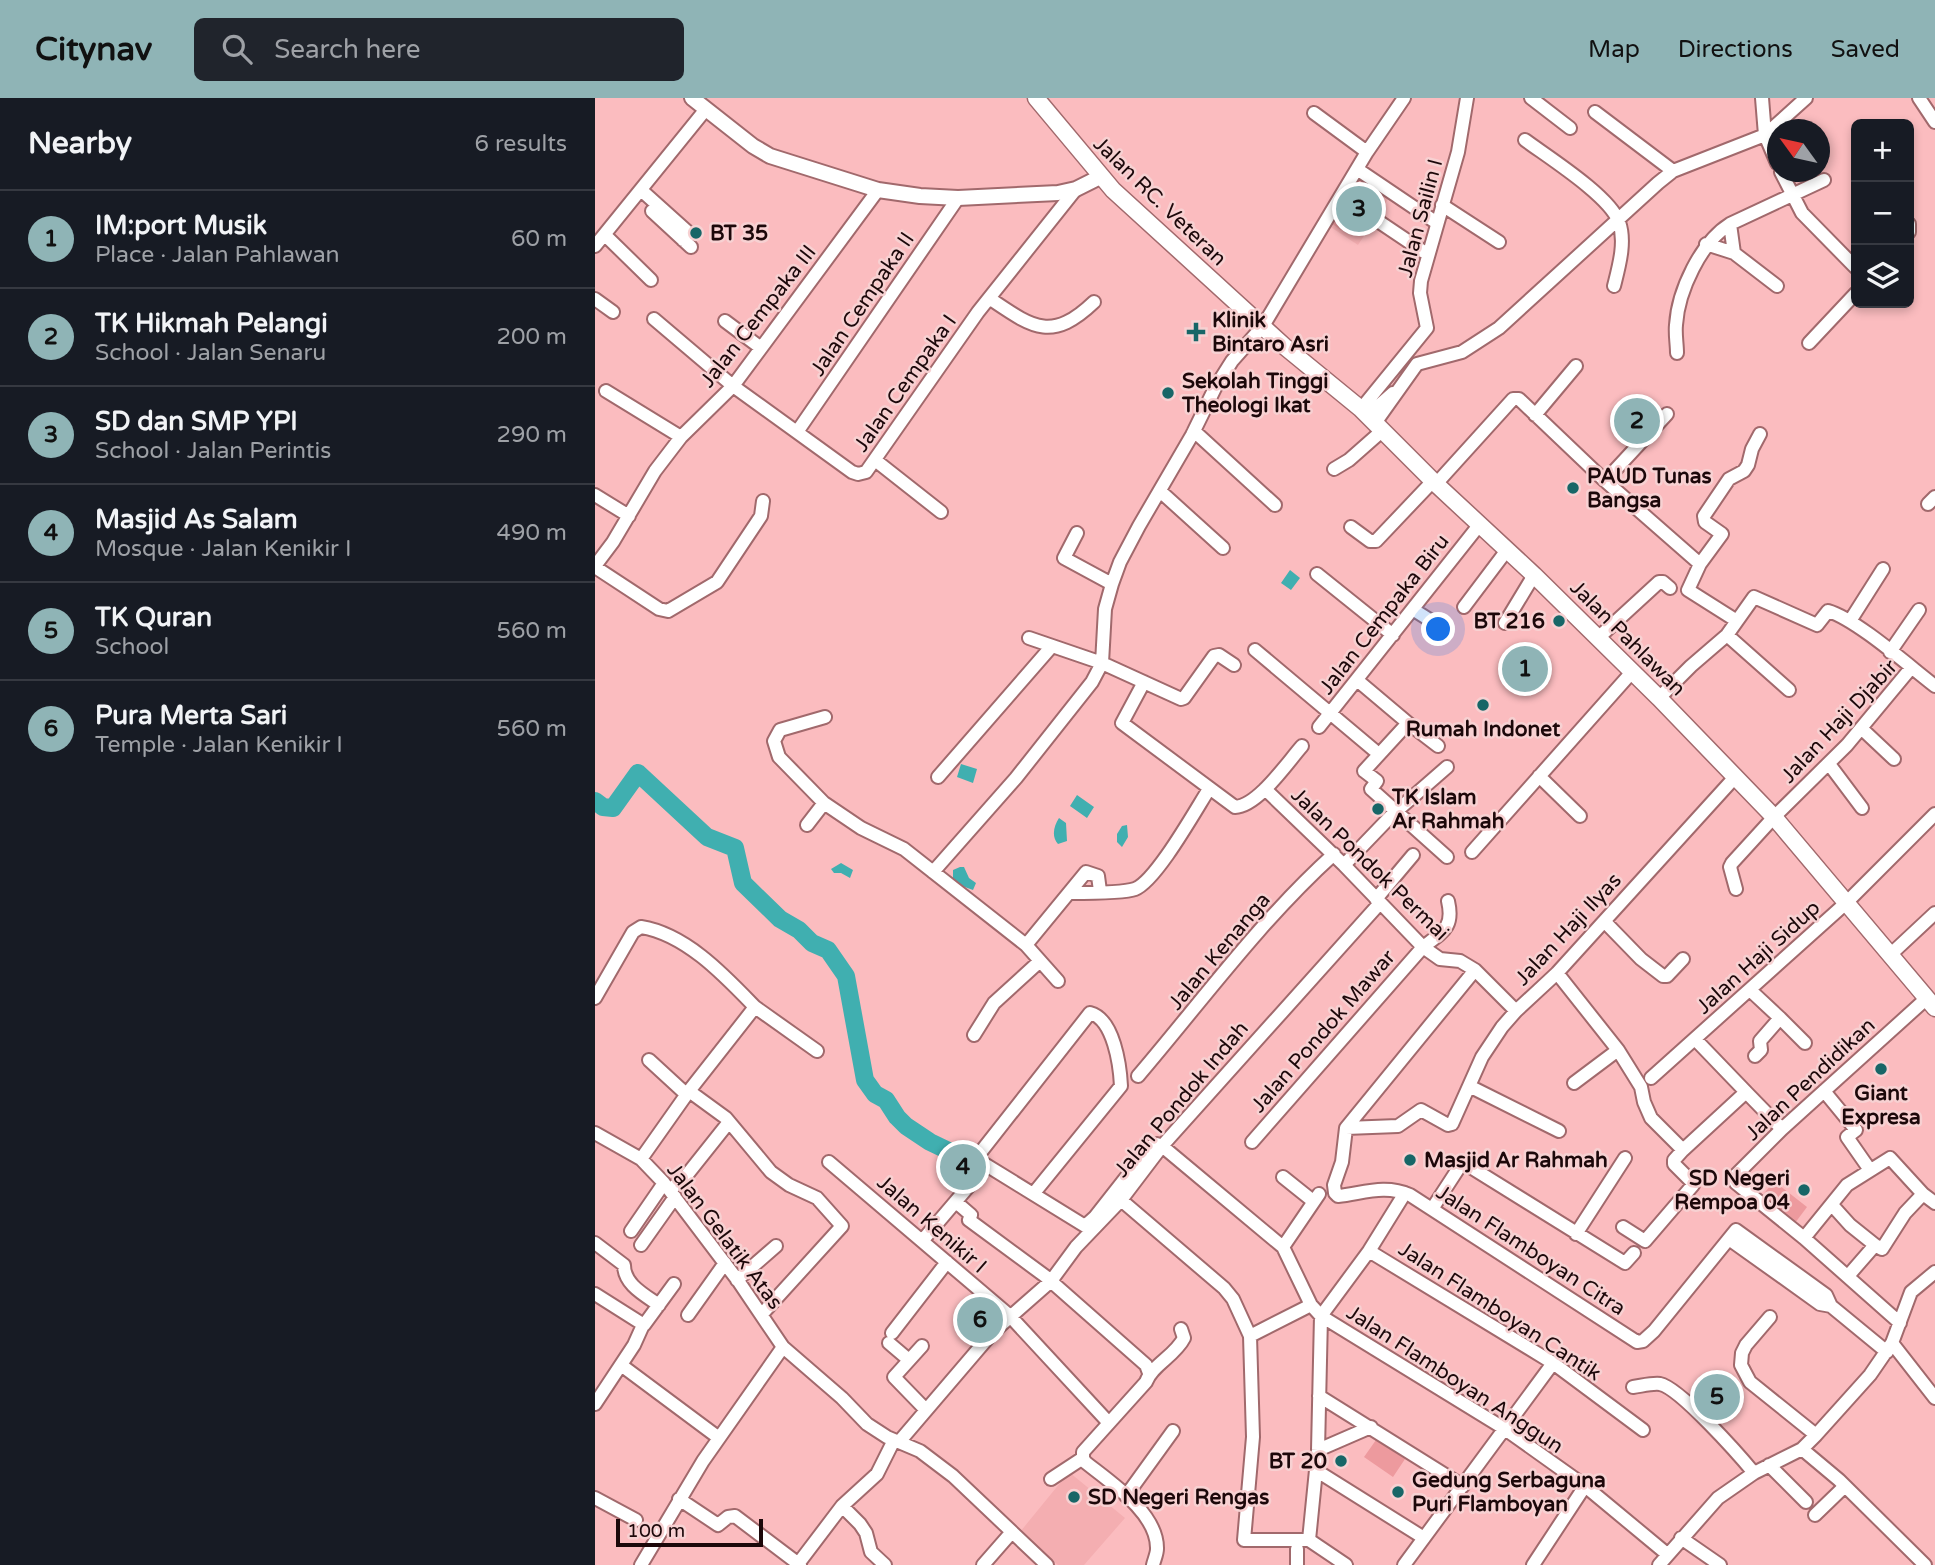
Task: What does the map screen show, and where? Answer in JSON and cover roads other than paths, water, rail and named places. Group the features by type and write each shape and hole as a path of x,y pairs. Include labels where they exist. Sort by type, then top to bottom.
{"main road":[{"name":"Jalan RC. Veteran","path":"1036,98 1100,177 1263,327"},
{"name":"Jalan Pahlawan","path":"1263,327 1372,419 1434,483 1534,575 1659,698 1774,817 1931,1003"}],"street":[{"path":"692,98 753,146 770,156 878,190 958,198 1058,193 1076,189 1100,177"},
{"path":"933,872 1016,778 1082,697 1102,663 1105,609 1120,562 1194,431 1215,388 1232,361 1263,327 1367,152 1404,98"},
{"name":"Jalan Sailin I","path":"1372,419 1427,328 1420,293 1427,254 1458,152 1468,98"},
{"path":"1531,98 1570,128"},
{"path":"1762,98 1767,140"},
{"path":"1334,469 1349,460 1372,419 1386,411 1396,391 1417,364 1462,352 1499,328 1641,197 1673,172 1765,135 1806,98"},
{"path":"1923,100 1935,122"},
{"path":"595,246 706,109"},
{"path":"1595,112 1673,172"},
{"path":"1314,113 1367,152"},
{"path":"1525,140 1596,194 1619,220 1621,257 1614,286"},
{"path":"1357,169 1437,223"},
{"path":"1785,182 1810,223 1851,263"},
{"path":"1677,353 1676,324 1681,304 1706,244 1717,232 1730,224 1820,182"},
{"name":"Jalan Cempaka I","path":"654,319 733,386 858,474 866,472 989,298 1076,189"},
{"name":"Jalan Cempaka III","path":"595,566 681,437 733,386 878,190"},
{"path":"638,193 687,244"},
{"name":"Jalan Cempaka II","path":"797,432 958,198"},
{"path":"1442,205 1499,242"},
{"path":"1375,219 1427,254"},
{"path":"1730,224 1734,253"},
{"path":"605,235 650,280"},
{"path":"1706,244 1734,253 1777,286"},
{"path":"989,298 1026,322 1046,327 1072,322 1094,302"},
{"path":"1809,343 1851,298"},
{"path":"595,299 613,312"},
{"path":"725,321 761,348"},
{"path":"1535,415 1576,366"},
{"path":"605,391 681,437"},
{"path":"1351,527 1370,541 1377,541 1514,399 1519,399 1605,481 1700,564"},
{"path":"1605,481 1667,414"},
{"path":"1194,431 1275,505"},
{"path":"1737,621 1688,590 1700,564 1722,534 1705,522 1705,516 1729,479 1748,465 1752,449 1760,435"},
{"path":"875,460 941,512"},
{"path":"1160,491 1223,548"},
{"path":"595,495 629,516"},
{"path":"595,566 659,609 668,611 717,582 761,516 763,500"},
{"name":"Jalan Cempaka Biru","path":"1319,727 1480,524"},
{"path":"1077,533 1064,558 1112,584"},
{"path":"1464,607 1507,550"},
{"path":"1850,621 1883,569"},
{"path":"1317,574 1393,635"},
{"path":"1505,623 1534,575"},
{"path":"1598,638 1659,582 1670,588"},
{"path":"1659,698 1727,635 1753,597 1817,625 1829,610 1850,621 1911,668"},
{"path":"1414,610 1444,629"},
{"path":"1890,652 1919,610"},
{"path":"1727,635 1789,690"},
{"path":"1029,638 1102,663 1183,698 1214,656 1219,655 1234,665"},
{"path":"938,777 1052,646"},
{"path":"1255,650 1374,750"},
{"name":"Jalan Haji Djabir","path":"1736,889 1731,864 1774,817 1829,764 1911,668 1935,686"},
{"path":"1472,852 1632,672"},
{"path":"1357,680 1438,746"},
{"path":"1145,682 1122,723 1231,806 1239,808 1265,789 1302,746"},
{"path":"825,717 780,730 773,741 779,757 824,803 861,828 904,849 1026,946 1058,981"},
{"path":"1408,723 1364,771 1377,781 1371,789 1447,858"},
{"path":"1861,728 1893,759"},
{"path":"1829,764 1862,808"},
{"path":"1344,864 1397,811 1447,767"},
{"path":"1539,776 1580,816"},
{"name":"Jalan Haji Ilyas","path":"1346,1128 1398,1126 1421,1110 1448,1125 1452,1124 1489,1045 1516,1011 1557,973 1605,922 1736,776"},
{"path":"1070,893 1133,890 1146,881 1209,789"},
{"name":"Jalan Pondok Permai","path":"1265,789 1334,854 1423,947 1439,959 1460,961 1475,970 1516,1011"},
{"path":"807,825 824,803"},
{"name":"Jalan Haji Sidup","path":"1651,1078 1846,903 1935,814"},
{"name":"Jalan Kenanga","path":"1138,1076 1242,948 1293,892 1334,854"},
{"name":"Jalan Pondok Indah","path":"1009,1315 1051,1281 1117,1197 1152,1145 1162,1146 1378,901 1413,855"},
{"path":"1026,946 1086,872 1098,876 1100,891"},
{"name":"Jalan Pondok Mawar","path":"1252,1142 1423,947 1450,922 1448,901"},
{"path":"1890,955 1935,913"},
{"path":"1605,922 1641,959 1663,976 1667,976 1683,959"},
{"path":"595,998 633,932 641,927 668,936 696,953 755,1007 817,1051"},
{"path":"974,1035 994,1003 1040,961"},
{"path":"1405,1193 1393,1189 1338,1196 1335,1193 1334,1185 1344,1148 1346,1128 1475,970"},
{"path":"1557,973 1618,1050 1641,1087 1651,1118 1683,1150"},
{"path":"1750,990 1805,1043"},
{"name":"Jalan Pendidikan","path":"1804,1238 1736,1183 1734,1177 1781,1129 1824,1091 1931,1003"},
{"path":"641,1159 687,1093 755,1007"},
{"path":"1030,1191 1119,1073 1117,1053 1108,1031 1095,1014 1089,1014 978,1157 979,1162 1081,1224 1087,1225 1117,1197 1224,1288 1233,1300 1250,1336 1253,1437 1244,1540 1309,1540 1346,1565"},
{"path":"1755,1056 1761,1050 1760,1041 1780,1018"},
{"name":"Jalan Haji Sidup","path":"1695,1039 1781,1129"},
{"path":"1574,1083 1618,1050"},
{"path":"649,1060 687,1093 729,1122 771,1172 789,1185 817,1198 842,1226 762,1314"},
{"path":"1469,1086 1559,1131"},
{"path":"1824,1091 1856,1130 1847,1137 1870,1170"},
{"path":"1623,1227 1645,1241 1693,1185 1674,1164 1674,1160 1746,1092"},
{"path":"631,1231 686,1175 729,1122"},
{"name":"Jalan Gelatik Atas","path":"595,1133 641,1159 670,1190 762,1314 783,1347 842,1398 867,1424 920,1451 953,1476 1047,1565"},
{"path":"1162,1146 1283,1247 1316,1198 1283,1177"},
{"path":"1576,1234 1625,1158"},
{"path":"1900,1323 1804,1238 1847,1185 1891,1158 1923,1195 1935,1203"},
{"name":"Jalan Kenikir I","path":"829,1163 1009,1315 1109,1423"},
{"path":"1432,1209 1459,1166 1464,1163 1626,1264 1634,1253"},
{"path":"922,1241 968,1187"},
{"path":"641,1245 670,1190"},
{"name":"Jalan Flamboyan Citra","path":"1321,1316 1369,1251 1405,1193 1629,1337 1642,1341 1654,1331 1729,1239 1821,1304 1831,1306 1889,1347"},
{"path":"1832,1205 1850,1225 1882,1249 1905,1213 1923,1195"},
{"path":"956,1202 971,1214 969,1220 1051,1281 1146,1365 1149,1373"},
{"path":"595,1243 624,1265 624,1272 633,1287 659,1305"},
{"path":"1848,1276 1875,1245"},
{"path":"737,1280 776,1246"},
{"name":"Jalan Flamboyan Anggun","path":"1283,1247 1311,1305 1321,1316 1505,1429 1585,1486 1663,1560"},
{"name":"Jalan Flamboyan Cantik","path":"1369,1251 1553,1363 1643,1430"},
{"path":"909,1360 890,1338 947,1262"},
{"path":"688,1315 725,1263"},
{"path":"1663,1560 1718,1498 1754,1473 1802,1449 1816,1435 1870,1375 1889,1347 1911,1292 1935,1272"},
{"path":"595,1404 600,1388 621,1365 643,1325 674,1284"},
{"path":"595,1294 643,1325"},
{"path":"1250,1336 1311,1305"},
{"path":"679,1499 718,1525 730,1516 735,1516 799,1564 842,1506 872,1479 897,1441 1009,1315"},
{"path":"1309,1540 1317,1471 1321,1316"},
{"path":"1770,1317 1746,1345 1741,1365 1750,1382 1816,1435"},
{"path":"1153,1565 1157,1549 1152,1525 1126,1496 1085,1462 1083,1452 1146,1382 1149,1373 1164,1363 1181,1344 1184,1338 1181,1329"},
{"path":"922,1346 894,1377 926,1410"},
{"path":"641,1565 679,1499 783,1347"},
{"path":"1889,1347 1935,1398"},
{"path":"1404,1565 1553,1363"},
{"path":"621,1365 719,1438"},
{"path":"1633,1387 1661,1384 1676,1393 1729,1444 1754,1473"},
{"path":"1319,1396 1463,1486"},
{"path":"1318,1450 1371,1427"},
{"path":"1126,1496 1173,1431"},
{"path":"1802,1449 1845,1486 1925,1565"},
{"path":"1051,1479 1083,1458"},
{"path":"1769,1465 1806,1502"},
{"path":"1317,1471 1424,1538"},
{"path":"1533,1565 1585,1486"},
{"path":"1815,1515 1845,1486"},
{"path":"595,1498 636,1520"},
{"path":"842,1506 860,1524 866,1533 871,1552 885,1565"},
{"path":"983,1565 1011,1533"},
{"path":"1682,1538 1720,1565"},
{"path":"1297,1549 1297,1565"}],"water":[{"path":"1290,570 1300,578 1291,590 1281,583"},
{"path":"961,764 977,769 973,783 957,777"},
{"path":"1077,795 1094,807 1087,818 1070,806"},
{"path":"1059,818 1066,823 1067,841 1058,844 1054,831"},
{"path":"1127,825 1128,837 1122,847 1117,842 1117,834 1122,826"},
{"path":"841,863 853,870 850,878 834,873 831,869"},
{"path":"964,867 969,878 976,883 973,890 962,886 953,878 953,870"}],"waterway":[{"path":"595,801 603,807 613,808 638,773 707,837 735,848 743,883 780,919 799,930 812,943 828,950 846,976 865,1080 875,1094 886,1100 906,1126 955,1154"}],"place":[{"name":"SD dan SMP YPI","path":"1359,209"},
{"name":"BT 35","path":"696,233"},
{"name":"Klinik Bintaro Asri","path":"1196,332"},
{"name":"Sekolah Tinggi Theologi Ikat","path":"1168,393"},
{"name":"TK Hikmah Pelangi","path":"1637,421"},
{"name":"PAUD Tunas Bangsa","path":"1573,488"},
{"name":"BT 216","path":"1559,621"},
{"name":"IM:port Musik","path":"1525,669"},
{"name":"Rumah Indonet","path":"1483,705"},
{"name":"TK Islam Ar Rahmah","path":"1378,809"},
{"name":"Giant Expresa","path":"1881,1069"},
{"name":"Masjid Ar Rahmah","path":"1410,1160"},
{"name":"Masjid As Salam","path":"963,1167"},
{"name":"SD Negeri Rempoa 04","path":"1804,1190"},
{"name":"Pura Merta Sari","path":"980,1320"},
{"name":"TK Quran","path":"1717,1397"},
{"name":"BT 20","path":"1341,1461"},
{"name":"Gedung Serbaguna Puri Flamboyan","path":"1398,1492"},
{"name":"SD Negeri Rengas","path":"1074,1497"}]}
